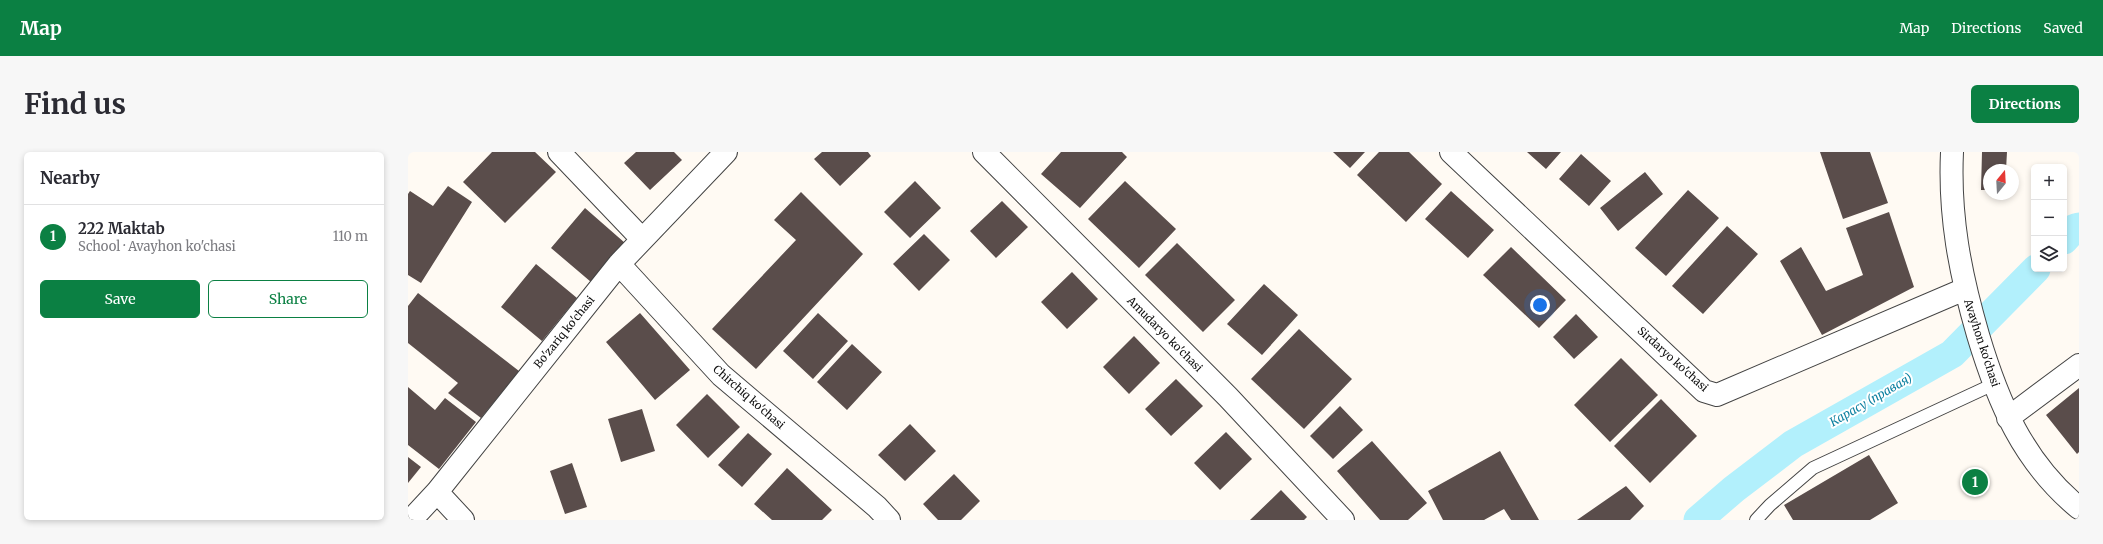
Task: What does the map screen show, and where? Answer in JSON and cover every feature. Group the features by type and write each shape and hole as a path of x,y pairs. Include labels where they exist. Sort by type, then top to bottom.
{"street":[{"path":"559,152 642,239"},
{"name":"Bo'zariq ko'chasi","path":"411,520 437,492 619,264 726,152"},
{"name":"Amudaryo ko'chasi","path":"984,152 1228,397 1343,520"},
{"name":"Sirdaryo ko'chasi","path":"1451,152 1704,390 1717,395 1965,289"},
{"name":"Avayhon ko'chasi","path":"1952,152 1950,186 1954,230 1965,289 1991,376 2008,418 2032,458 2079,508"},
{"name":"Chirchiq ko'chasi","path":"619,264 721,375 878,507 889,520"},
{"path":"2008,418 2079,365"},
{"path":"437,492 463,520"}],"lane":[{"path":"1756,520 1770,505 1813,468 1991,376"}],"building":[{"path":"492,152 535,152 556,172 505,223 463,182"},
{"path":"636,152 674,152 682,160 650,190 624,163"},
{"path":"822,152 868,152 871,156 840,186 814,159"},
{"path":"1061,152 1122,152 1127,157 1080,208 1041,174"},
{"path":"1333,152 1365,152 1350,168"},
{"path":"1379,152 1409,152 1442,184 1406,222 1357,175"},
{"path":"1527,152 1561,152 1546,169"},
{"path":"1820,152 1870,152 1888,203 1843,219"},
{"path":"1982,152 2007,152 2006,164 1983,164 1983,190 1981,190"},
{"path":"1581,154 1611,181 1589,206 1559,179"},
{"path":"1645,172 1663,194 1618,231 1600,208"},
{"path":"915,181 941,208 910,238 884,212"},
{"path":"1125,181 1176,229 1139,268 1088,219"},
{"path":"448,186 472,202 421,283 408,275 408,194 410,191 433,206"},
{"path":"1688,190 1719,218 1666,276 1635,248"},
{"path":"1451,191 1494,230 1468,258 1425,219"},
{"path":"801,192 863,254 756,369 712,329 796,240 774,220"},
{"path":"1002,201 1028,227 996,258 970,231"},
{"path":"585,208 625,243 591,282 551,248"},
{"path":"1889,212 1914,287 1822,335 1780,261 1801,247 1826,291 1863,275 1846,228"},
{"path":"1727,226 1758,254 1703,314 1672,286"},
{"path":"924,234 950,260 919,291 893,264"},
{"path":"1177,243 1235,300 1203,332 1145,275"},
{"path":"1511,247 1566,300 1539,328 1483,275"},
{"path":"536,264 577,298 542,341 501,307"},
{"path":"1072,272 1098,299 1067,329 1041,302"},
{"path":"1264,284 1298,315 1262,355 1227,324"},
{"path":"418,293 519,371 481,418 448,393 458,383 408,343 408,306"},
{"path":"640,313 690,370 655,400 606,342"},
{"path":"818,313 848,341 813,379 783,351"},
{"path":"1576,314 1598,337 1574,359 1553,337"},
{"path":"1299,329 1352,379 1304,429 1251,379"},
{"path":"1134,336 1160,363 1129,394 1103,367"},
{"path":"852,344 882,372 847,410 817,382"},
{"path":"1621,358 1658,395 1610,442 1574,405"},
{"path":"1176,379 1203,406 1171,436 1145,409"},
{"path":"408,387 435,410 445,398 476,422 439,469 408,445"},
{"path":"2079,388 2079,452 2077,454 2046,415"},
{"path":"707,394 740,427 708,458 676,425"},
{"path":"1661,399 1697,436 1650,483 1614,446"},
{"path":"1340,406 1363,430 1333,459 1310,436"},
{"path":"642,409 655,451 621,462 608,419"},
{"path":"910,424 936,451 905,481 878,455"},
{"path":"1226,432 1252,459 1220,490 1194,463"},
{"path":"748,433 772,454 742,487 718,465"},
{"path":"1372,441 1427,503 1408,520 1380,520 1337,471"},
{"path":"1500,451 1539,520 1511,520 1504,509 1484,520 1443,520 1428,491"},
{"path":"1869,455 1898,503 1870,520 1793,520 1784,505"},
{"path":"408,457 421,467 408,483"},
{"path":"572,463 587,507 565,514 550,471"},
{"path":"787,468 832,510 822,520 772,520 754,504"},
{"path":"954,474 980,501 961,520 938,520 923,504"},
{"path":"1626,486 1644,506 1630,520 1577,520"},
{"path":"1281,490 1307,517 1304,520 1250,520"}],"waterway":[{"name":"Карасу (правая)","path":"2067,237 2075,228 2079,227"},
{"name":"Карасу (правая)","path":"1698,520 1734,489 1793,444 1952,354 2033,272"}],"place":[{"name":"222 Maktab","path":"1975,482"}]}
